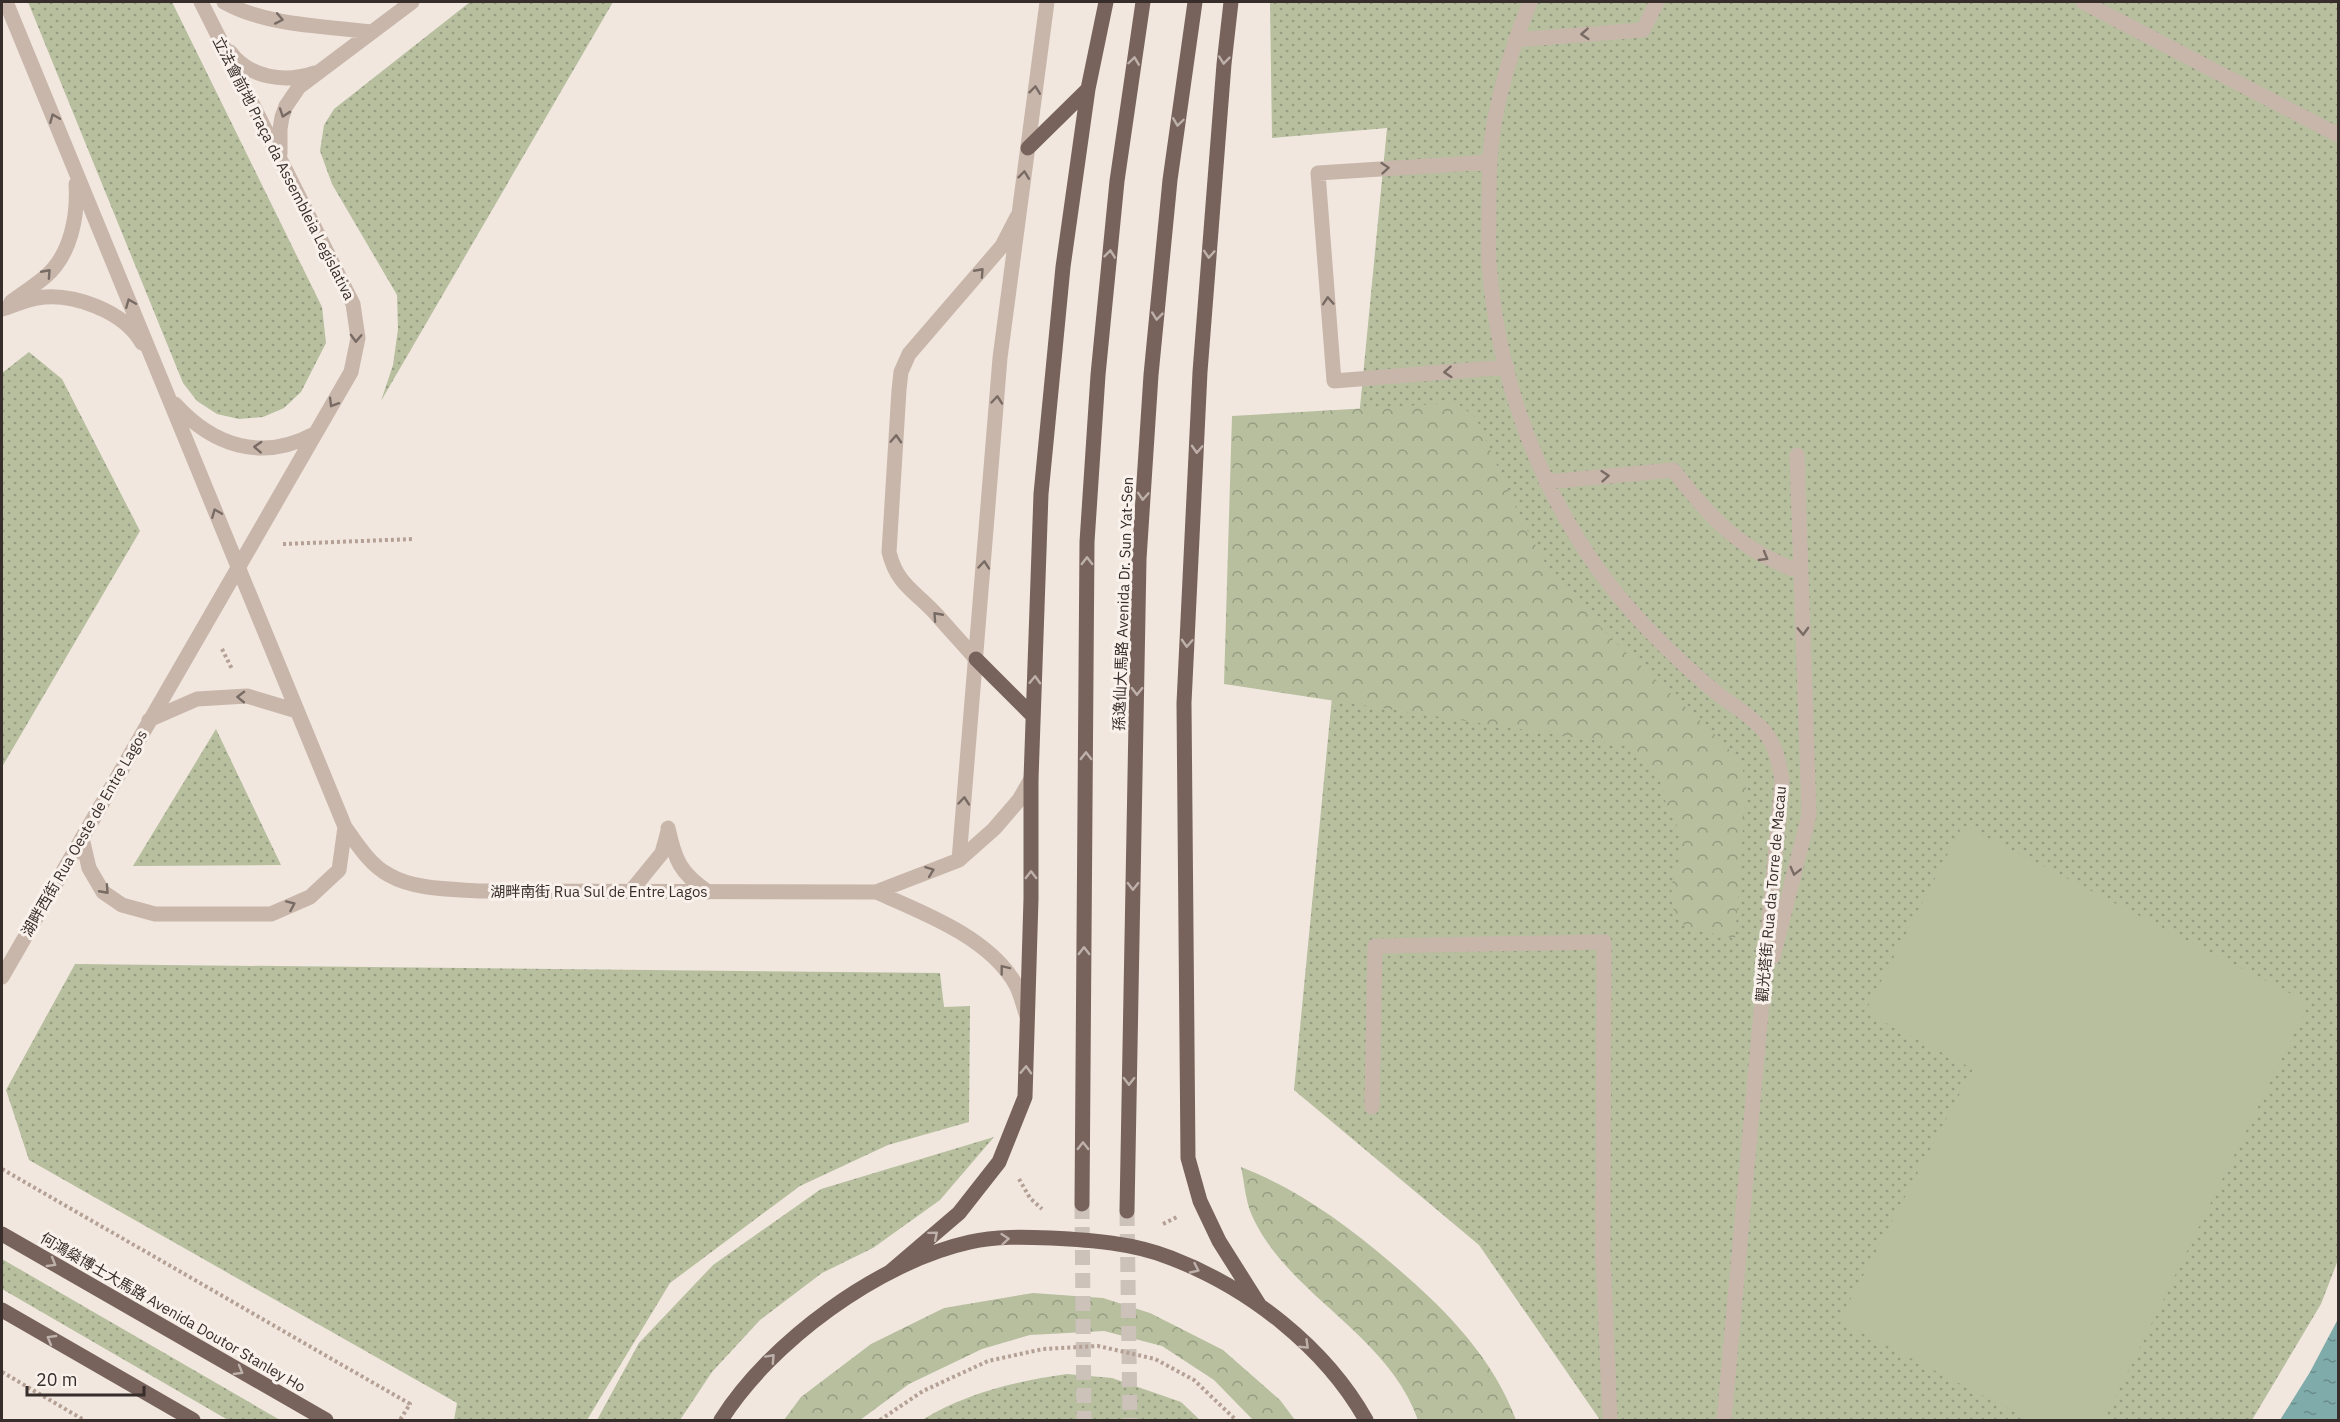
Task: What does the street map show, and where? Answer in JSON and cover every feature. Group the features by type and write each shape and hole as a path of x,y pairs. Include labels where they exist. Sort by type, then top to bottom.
{"main road":[{"path":"890,1272 959,1213 999,1162 1025,1097 1031,779 1041,494 1063,267 1088,89 1106,2"},
{"path":"1083,1204 1087,542 1098,375 1115,204 1143,2"},
{"name":"孫逸仙大馬路 Avenida Dr. Sun Yat-Sen","path":"1127,1210 1139,559 1151,375 1169,191 1195,2"},
{"path":"1231,2 1200,372 1184,703 1188,1158 1200,1201 1219,1242 1260,1306"},
{"path":"1028,148 1088,89"},
{"path":"976,659 1033,716"},
{"name":"何鴻燊博士大馬路 Avenida Doutor Stanley Ho","path":"2,1234 326,1420"},
{"path":"720,1420 732,1402 776,1353 847,1298 890,1272 934,1252 971,1241 1024,1237 1115,1243 1170,1257 1216,1278 1260,1306 1300,1340 1332,1371 1356,1401 1366,1420"},
{"path":"2,1310 193,1420"}],"street":[{"path":"6,2 238,567"},
{"name":"立法會前地 Praça da Assembleia Legislativa","path":"201,2 353,304 358,338 351,372 238,567"},
{"path":"224,2 237,9 279,20 372,32"},
{"path":"959,860 1000,358 1047,2"},
{"name":"觀光塔街 Rua da Torre de Macau","path":"1530,2 1515,40 1495,118 1490,162 1489,262 1496,318 1507,367 1528,438 1546,482 1575,534 1609,585 1682,662 1764,731 1777,753 1782,781 1724,1420"},
{"path":"1515,40 1643,30 1657,2"},
{"path":"2083,2 2338,135"},
{"path":"289,176 280,153 280,129 286,106 299,87 407,3"},
{"path":"219,37 233,57 258,73 275,78 299,78 322,70"},
{"path":"1490,162 1318,173 1334,381 1507,367"},
{"path":"2,309 47,276 68,245 78,210 76,172"},
{"path":"976,659 934,613 903,584 893,569 889,552 899,390 901,372 909,354 1002,246 1020,210"},
{"path":"2,309 38,298 75,299 110,313 138,337 157,369"},
{"path":"168,396 192,423 225,442 260,448 297,443 314,434"},
{"path":"1761,1005 1809,815 1797,455"},
{"path":"1546,482 1673,470 1719,525 1746,547 1773,562 1801,572"},
{"name":"湖畔西街 Rua Oeste de Entre Lagos","path":"2,977 238,567"},
{"name":"湖畔南街 Rua Sul de Entre Lagos","path":"238,567 345,827 363,852 389,875 424,886 481,891 876,892 959,860 1019,801 1031,779"},
{"name":"湖畔西街 Rua Oeste de Entre Lagos","path":"149,720 197,699 247,696 297,711"},
{"path":"82,838 89,868 103,891 122,905 155,914 271,914 310,897 339,870 345,827"},
{"path":"631,891 649,872 662,853 668,828 679,865 689,880 708,892"},
{"name":"湖畔南街 Rua Sul de Entre Lagos","path":"876,892 916,909 963,934 996,959 1017,986 1028,1022"},
{"path":"1372,1107 1376,946 1604,942 1603,1255 1610,1420"}],"path":[{"path":"250,545 414,539"},
{"path":"208,622 247,696"},
{"path":"2,1169 410,1404 400,1420"},
{"path":"880,1420 923,1391 988,1361 1043,1349 1098,1346 1155,1359 1194,1380 1236,1420"},
{"path":"2,1372 84,1420"}],"green space":[{"path":"28,2 172,2 322,307 326,343 301,392 284,408 263,417 239,419 217,414 197,401 183,383"},
{"path":"470,2 613,2 381,401 393,365 398,329 397,295 332,184 320,151 324,125 334,109"},
{"path":"1270,2 2338,2 2338,1260 2321,1304 2252,1420 1600,1420 1479,1245 1294,1090 1387,128 1272,138"},
{"path":"29,352 62,379 140,531 2,767 2,373"},
{"path":"1457,403 1476,418 1519,515 1553,577 1616,643 1723,742 1742,766 1746,786 1735,939 1686,927 1675,916 1671,898 1673,875 1680,858 1679,830 1666,804 1658,773 1625,745 1224,684 1232,416"},
{"path":"216,729 281,865 133,866"},
{"path":"1963,825 2309,1003 2104,1420 2030,1420 1839,1321 1973,1069 1865,1012"},
{"path":"75,964 940,973 944,1007 970,1006 969,1122 888,1145 800,1186 670,1283 587,1420 454,1420 457,1403 29,1160 6,1090"},
{"path":"994,1137 940,1200 873,1248 822,1273 760,1320 712,1372 680,1420 597,1420 639,1343 713,1265 821,1189"},
{"path":"1241,1167 1301,1196 1319,1208 1390,1262 1428,1296 1464,1333 1494,1374 1516,1420 1418,1420 1404,1390 1385,1364 1291,1272 1271,1247 1251,1213"},
{"path":"2,1259 280,1420 228,1420 2,1289"},
{"path":"1033,1293 1103,1298 1150,1313 1223,1350 1280,1400 1295,1420 1253,1420 1214,1380 1162,1346 1104,1331 1030,1335 982,1349 909,1384 860,1420 784,1420 801,1397 871,1344 944,1308"},
{"path":"1067,1374 1112,1378 1181,1402 1200,1420 922,1420 974,1395 1029,1380"}],"water":[{"path":"2338,1319 2338,1420 2280,1420 2310,1372"}],"tunnel":[{"path":"1082,1204 1084,1420"},
{"path":"1127,1211 1130,1420"}]}
